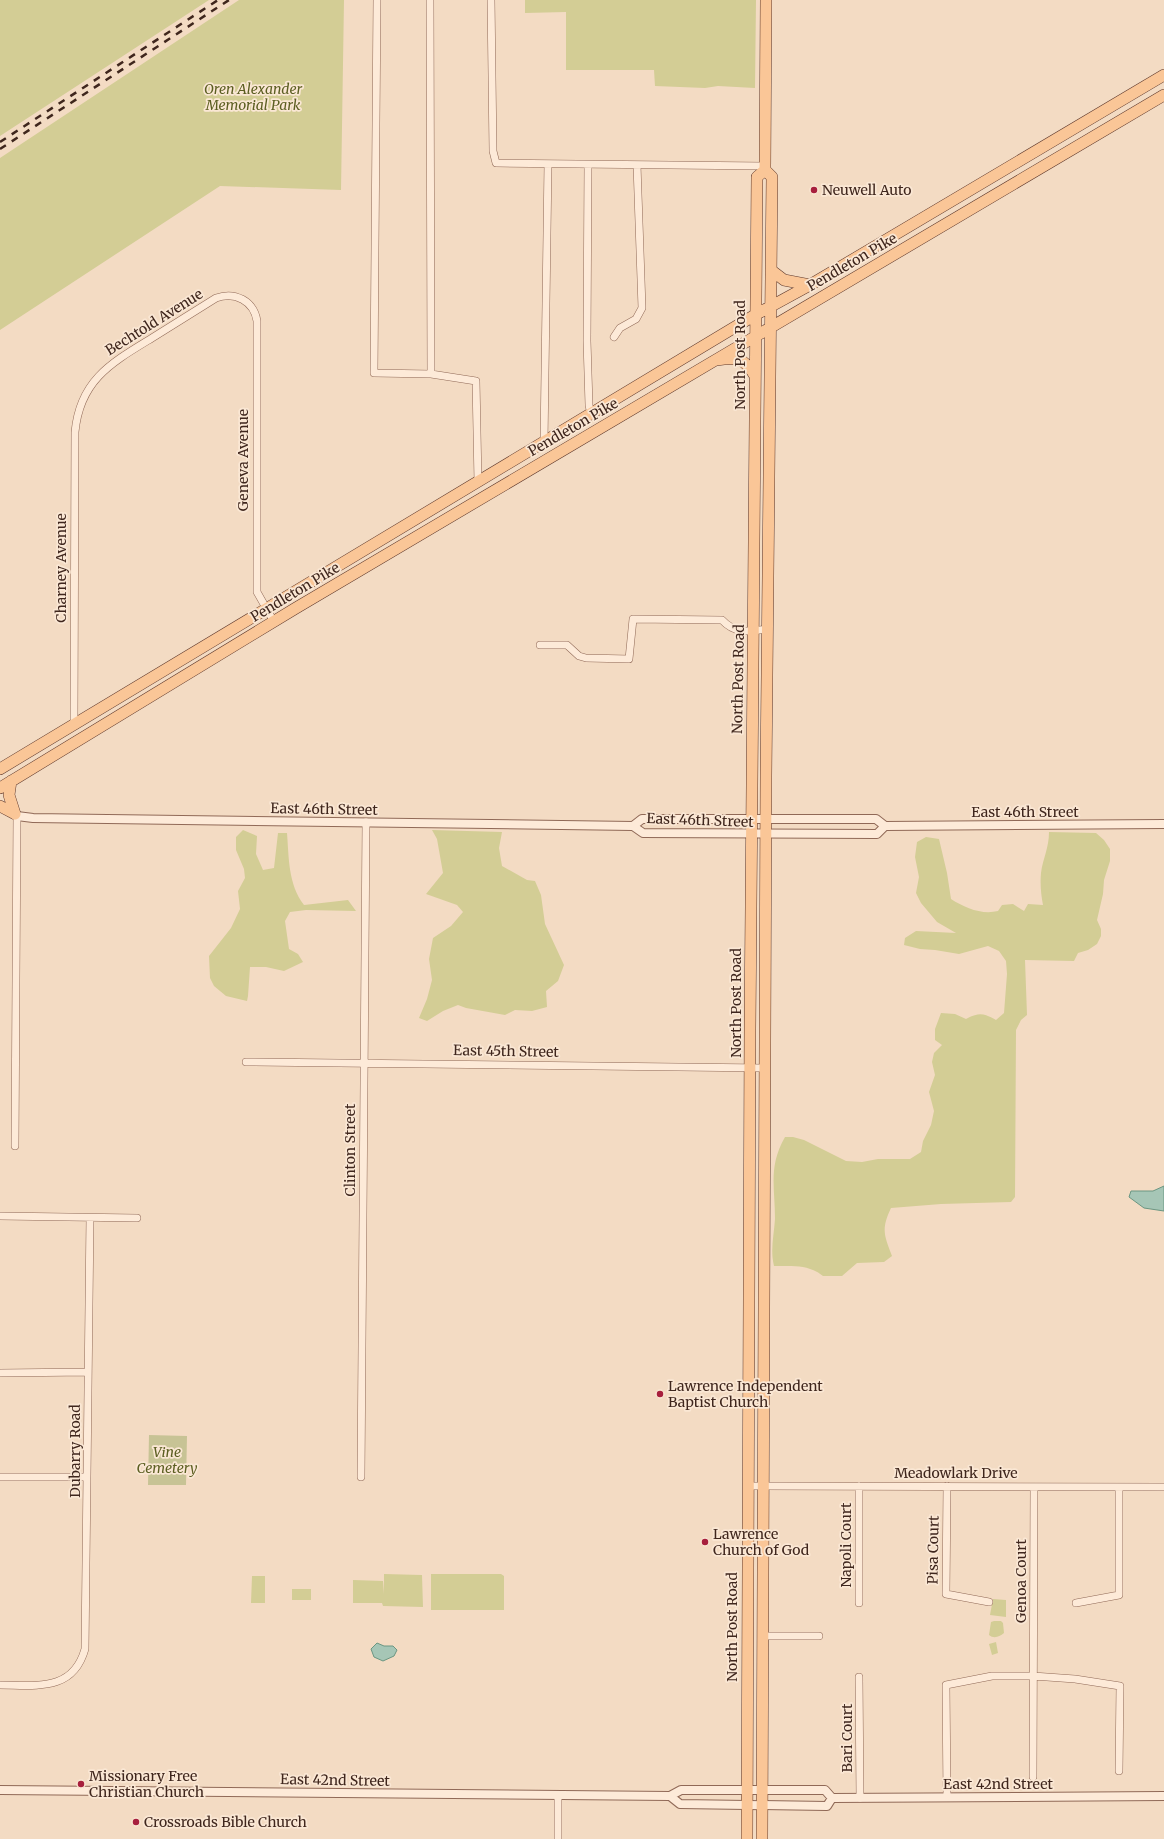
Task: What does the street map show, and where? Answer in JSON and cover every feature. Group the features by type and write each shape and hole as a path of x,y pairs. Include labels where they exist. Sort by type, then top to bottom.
{"main road":[{"name":"North Post Road","path":"762,1839 766,820 772,177 765,168 766,0"},
{"name":"Pendleton Pike","path":"0,769 771,306 810,285 1164,75"},
{"name":"Pendleton Pike","path":"0,788 274,622 1164,94"},
{"name":"North Post Road","path":"747,1839 751,834 757,177 765,168"},
{"path":"771,270 784,280 810,285"},
{"path":"714,360 727,358 744,361 749,365 755,376"},
{"path":"11,781 9,795 16,815"},
{"path":"0,806 16,815"}],"street":[{"path":"377,0 374,373 431,374 476,381 478,482"},
{"path":"430,0 431,374"},
{"path":"491,0 493,151 496,163 765,168"},
{"path":"544,443 548,164"},
{"path":"588,165 587,341 589,404 591,415"},
{"path":"614,337 620,328 636,319 642,308 637,165"},
{"name":"Bechtold Avenue","path":"78,412 92,384 102,372 116,360 216,298 228,295 243,299"},
{"name":"Geneva Avenue","path":"243,299 253,310 257,320 257,592 265,609 274,622"},
{"name":"Charney Avenue","path":"74,724 75,436 78,412"},
{"path":"540,645 567,646 579,656 586,658 629,660 633,619 722,620 730,628 738,630 768,629"},
{"path":"15,1146 16,815"},
{"name":"East 46th Street","path":"16,815 33,818 132,820 633,826 642,833 877,834 885,826"},
{"name":"East 46th Street","path":"633,826 642,819 876,819 885,826 1164,824"},
{"name":"Clinton Street","path":"361,1477 366,822"},
{"name":"East 45th Street","path":"246,1062 766,1068"},
{"path":"0,1216 137,1218"},
{"name":"Dubarry Road","path":"0,1685 46,1686 66,1678 80,1662 86,1642 90,1218"},
{"path":"0,1373 88,1372"},
{"path":"0,1477 87,1477"},
{"name":"Meadowlark Drive","path":"748,1486 1164,1487"},
{"name":"Napoli Court","path":"859,1486 859,1603"},
{"name":"Pisa Court","path":"947,1486 946,1594 989,1602"},
{"name":"Genoa Court","path":"1033,1776 1034,1486"},
{"path":"1076,1603 1119,1595 1119,1486"},
{"path":"762,1636 819,1636"},
{"path":"947,1797 946,1685 992,1676 1033,1676 1075,1679 1120,1686 1119,1771"},
{"name":"Bari Court","path":"859,1677 860,1798"},
{"name":"East 42nd Street","path":"0,1790 670,1796 681,1790 825,1790 832,1798 1164,1796"},
{"path":"558,1795 558,1839"},
{"name":"East 42nd Street","path":"670,1796 680,1804 746,1806 827,1806 832,1798"}],"green space":[{"path":"0,0 209,0 0,136"},
{"name":"Oren Alexander Memorial Park","path":"239,0 344,0 341,190 220,186 0,330 0,158"},
{"path":"525,0 756,0 755,88 718,86 705,88 655,86 654,70 566,70 566,12 525,13"},
{"path":"243,830 257,836 256,854 263,870 274,868 278,833 287,833 292,880 304,905 348,900 356,911 306,910 290,912 285,921 289,949 298,954 303,962 284,971 266,967 250,967 247,1001 226,996 214,986 210,978 209,956 231,928 240,909 238,891 245,878 244,869 236,850 236,837"},
{"path":"432,830 502,832 499,848 502,866 527,880 535,881 541,895 545,924 564,965 558,981 546,991 547,1007 532,1011 515,1010 505,1015 466,1008 458,1005 443,1011 427,1021 419,1018 427,999 432,980 429,959 433,938 451,926 463,912 457,905 426,894 443,873 437,839"},
{"path":"1049,832 1096,833 1104,840 1110,849 1110,861 1104,880 1103,894 1097,920 1101,929 1101,936 1097,944 1088,950 1078,953 1074,961 1025,960 1027,1015 1021,1020 1016,1030 1015,1197 1011,1202 941,1204 891,1208 886,1221 885,1232 892,1256 884,1262 857,1263 842,1276 823,1276 812,1269 800,1266 774,1266 772,1248 775,1219 774,1168 776,1158 785,1137 793,1137 804,1140 846,1161 862,1162 878,1159 910,1159 921,1152 923,1141 931,1125 934,1111 929,1092 935,1075 932,1062 934,1053 942,1045 935,1040 935,1029 941,1013 955,1014 966,1019 974,1015 981,1014 996,1020 1004,1013 1007,974 1006,961 999,951 988,946 959,954 920,949 904,945 905,938 916,931 956,933 937,922 921,903 916,893 919,877 915,857 917,842 926,837 939,839 951,899 968,908 986,912 998,911 1002,905 1013,904 1024,911 1028,904 1043,905 1041,873"},
{"name":"Vine Cemetery","path":"149,1435 187,1436 186,1485 148,1485"},
{"path":"384,1574 422,1575 423,1607 383,1606 382,1603 353,1603 353,1580 383,1581 384,1594"},
{"path":"431,1574 501,1574 504,1576 504,1610 431,1610"},
{"path":"252,1576 265,1576 265,1603 251,1603"},
{"path":"292,1589 311,1589 311,1600 292,1600"},
{"path":"993,1599 1006,1600 1006,1617 990,1615"},
{"path":"1001,1621 1003,1623 1004,1633 1000,1636 993,1637 989,1635 991,1622"},
{"path":"996,1642 998,1653 992,1655 989,1644"}],"shaded area":[{"path":"1164,1186 1164,1211 1144,1208 1129,1197 1131,1191 1153,1191"},
{"path":"377,1643 384,1646 393,1646 397,1650 394,1656 383,1661 374,1657 371,1649"}],"railway":[{"path":"0,142 218,0"},
{"path":"0,149 229,0"}],"place":[{"name":"Neuwell Auto","path":"814,190"},
{"name":"Lawrence Independent Baptist Church","path":"660,1394"},
{"name":"Lawrence Church of God","path":"705,1542"},
{"name":"Missionary Free Christian Church","path":"81,1784"},
{"name":"Crossroads Bible Church","path":"136,1822"}]}
